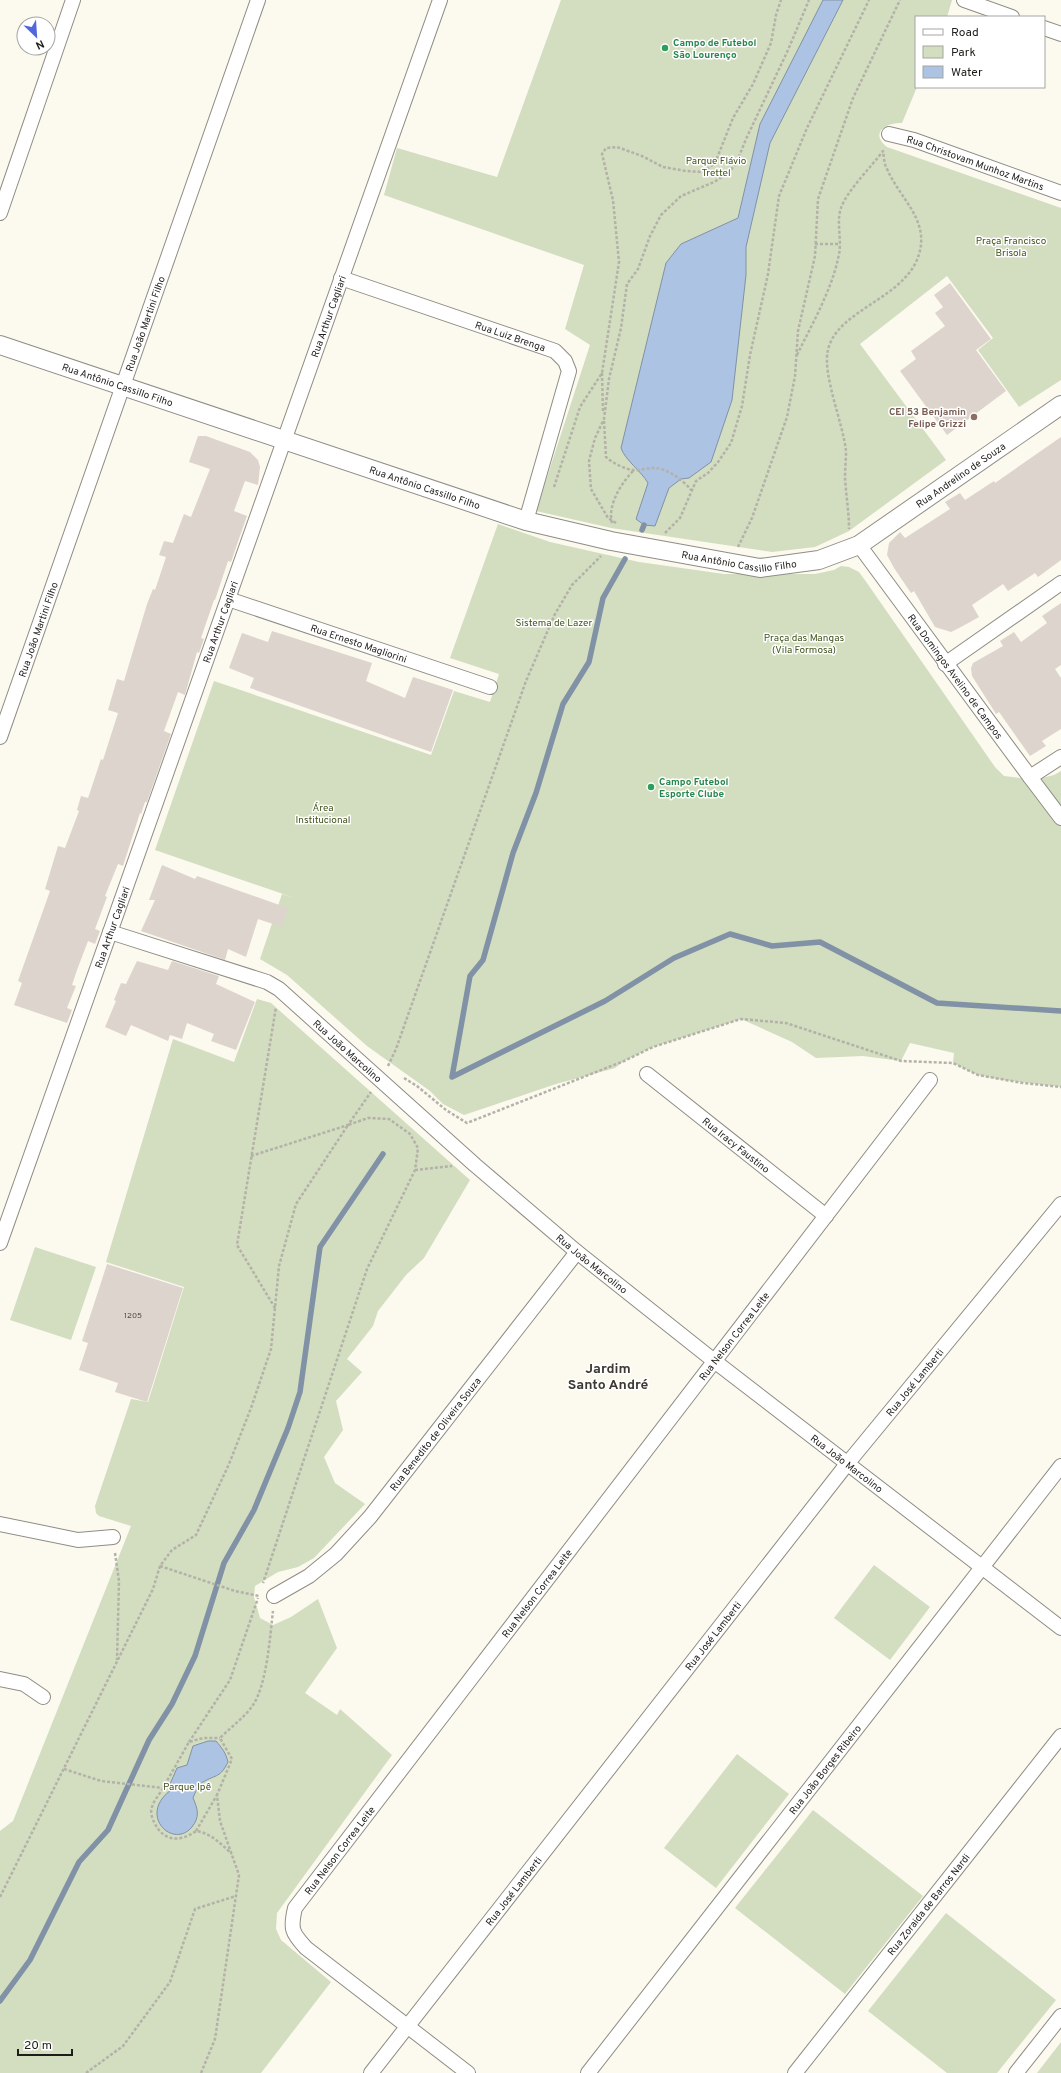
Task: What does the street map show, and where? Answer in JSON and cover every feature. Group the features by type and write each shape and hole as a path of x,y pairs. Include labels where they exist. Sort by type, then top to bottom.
{"street":[{"path":"0,213 73,0"},
{"name":"Rua João Martini Filho","path":"0,737 258,0"},
{"name":"Rua Arthur Cagliari","path":"0,1243 5,1214 110,932 440,0"},
{"path":"964,0 1009,16"},
{"path":"1045,28 1061,34"},
{"name":"Rua Christovam Munhoz Martins","path":"889,134 914,140 1061,193"},
{"name":"Rua Luiz Brenga","path":"341,278 555,351 565,361 569,372 526,521"},
{"name":"Rua Antônio Cassillo Filho","path":"0,345 526,521 611,541 760,568 819,560 854,538"},
{"name":"Rua Andrelino de Souza","path":"854,538 1061,405"},
{"name":"Rua Domingos Avelino de Campos","path":"854,538 945,664 1061,818"},
{"path":"945,664 1061,583"},
{"name":"Rua Ernesto Magliorini","path":"228,599 490,687"},
{"path":"1030,777 1061,757"},
{"name":"Rua João Marcolino","path":"110,932 267,982 279,989 475,1165 578,1252 713,1360 1061,1628"},
{"name":"Rua Iracy Faustino","path":"647,1074 826,1216"},
{"name":"Rua Nelson Correa Leite","path":"468,2073 306,1948 294,1935 291,1922 295,1908 713,1360 930,1080"},
{"name":"Rua José Lamberti","path":"371,2073 847,1464 1061,1204"},
{"name":"Rua Benedito de Oliveira Souza","path":"274,1596 309,1576 336,1554 370,1517 578,1252"},
{"name":"Rua João Borges Ribeiro","path":"588,2073 1061,1466"},
{"path":"0,1524 78,1540 113,1537"},
{"path":"0,1679 24,1684 43,1697"},
{"name":"Rua Zoraida de Barros Nardi","path":"795,2073 1061,1736"},
{"path":"1016,2073 1061,2016"}],"path":[{"path":"692,490 684,482 669,472 654,468 634,470 615,464 606,457 602,373 619,262 613,200 602,154 606,148 617,148 642,156 663,167 686,171 703,172 715,163 733,118 753,84 771,43 776,15 781,0"},
{"path":"623,527 611,519 598,502 591,489 589,461 595,438 604,419 609,379 621,328 627,284 638,269 650,236 661,215 681,196 714,182 727,174 736,164 809,0"},
{"path":"655,549 664,534 680,518 696,481 708,473 718,462 731,443 742,406 750,355 768,274 779,196 807,128 869,0"},
{"path":"736,552 754,512 787,417 795,376 798,331 815,256 818,199 830,159 853,98 900,0"},
{"path":"797,355 819,311 834,271 840,244 841,209 847,197 883,151 886,167 916,215 921,231 920,245 918,257 912,269 877,302 847,321 831,340 826,356 829,376 846,450 845,479 854,538"},
{"path":"815,244 840,244"},
{"path":"552,492 580,407 602,373"},
{"path":"611,519 615,496 625,480 634,470"},
{"path":"393,1071 387,1068 396,1050 526,681 555,614 572,585 606,552 611,541"},
{"path":"275,1309 237,1245 279,989"},
{"path":"399,1075 417,1086 446,1110 468,1123 624,1061 653,1047 741,1019 786,1023 901,1061 953,1063 978,1075 1023,1083 1061,1087"},
{"path":"0,1897 153,1589 160,1566 172,1550 196,1535 229,1464 271,1349 279,1266 296,1204 348,1125 380,1080"},
{"path":"220,1738 232,1759 208,1814 196,1831 187,1838 172,1838 158,1832 152,1819 151,1807 189,1742 230,1680 367,1269 415,1170 418,1148 410,1134 389,1119 368,1118 251,1156"},
{"path":"415,1170 442,1166 475,1165"},
{"path":"113,1537 119,1581 117,1662"},
{"path":"160,1566 235,1591 259,1596"},
{"path":"189,1742 203,1738 220,1738 253,1705 260,1690 268,1654 274,1596"},
{"path":"64,1769 101,1781 162,1788"},
{"path":"201,2073 215,2038 239,1875 220,1821 217,1795"},
{"path":"196,1831 204,1832 216,1839 232,1854"},
{"path":"86,2073 123,2046 170,1982 194,1909 236,1896"}],"green space":[{"name":"Parque Flávio Trettel","path":"561,0 952,0 947,16 915,16 915,88 917,88 902,123 885,126 880,133 880,137 882,142 887,147 1061,208 1061,380 1019,407 978,350 993,338 947,276 860,344 946,460 849,531 815,547 772,552 611,528 536,511 590,345 565,329 584,265 384,195 397,148 497,177"},
{"path":"498,524 550,542 639,562 724,574 815,574 834,570 841,566 849,567 859,572 995,767 1004,776 1038,779 1054,775 1061,771 1061,1087 1003,1080 978,1075 953,1063 954,1053 910,1043 901,1061 863,1056 816,1058 792,1042 741,1019 653,1047 624,1061 615,1068 556,1084 464,1115 443,1104 430,1091 367,1046 287,975 260,959 282,894 295,898 155,850 214,681 431,755 454,691 490,702 499,674 450,658"},
{"name":"Parque Ipê","path":"257,999 271,1003 470,1180 424,1258 406,1275 378,1311 373,1326 347,1359 362,1372 336,1401 343,1430 324,1457 335,1483 365,1504 314,1558 298,1567 278,1572 255,1586 254,1597 260,1618 273,1625 291,1617 318,1599 337,1648 305,1693 337,1715 340,1709 392,1755 277,1913 276,1929 281,1940 331,1982 261,2073 0,2073 0,1831 13,1821 131,1526 99,1516 96,1513 95,1506 131,1399 148,1402 184,1287 106,1262 173,1039 234,1062"},
{"path":"35,1247 96,1267 71,1340 10,1320"},
{"path":"874,1565 930,1607 890,1660 834,1618"},
{"path":"737,1754 789,1794 716,1888 664,1848"},
{"path":"813,1810 923,1896 845,1994 735,1908"},
{"path":"946,1913 1056,2000 997,2073 947,2073 868,2011"},
{"path":"1061,2042 1061,2073 1037,2073"}],"water":[{"path":"823,0 843,0 770,143 746,247 746,275 732,400 711,462 689,478 681,479 669,488 655,526 644,525 636,519 648,483 626,457 621,448 666,263 681,244 738,218 760,124"},
{"path":"208,1741 216,1741 224,1751 228,1762 223,1771 203,1782 197,1789 193,1798 197,1809 197,1816 192,1827 184,1833 176,1834 168,1832 158,1819 157,1810 161,1800 171,1790 170,1784 177,1768 187,1765 193,1746"}],"building":[{"path":"950,283 991,339 976,350 1006,391 947,435 900,371 916,359 911,351 945,326 935,313 943,307 934,295"},
{"path":"198,436 206,436 250,452 258,460 260,467 258,485 245,481 234,511 247,516 231,562 228,561 214,600 201,638 204,639 199,653 197,652 185,695 178,692 164,731 171,734 147,802 145,802 141,814 140,813 123,866 118,864 105,896 107,897 95,929 100,931 95,944 88,941 77,970 72,985 76,986 67,1008 72,1010 67,1023 14,1005 22,983 18,981 50,891 45,889 58,846 65,848 79,811 77,810 81,796 88,798 101,759 103,760 118,713 108,710 117,679 124,681 147,604 153,589 155,590 166,557 159,555 164,541 173,543 184,514 191,517 210,469 189,462"},
{"path":"1061,437 1061,560 1038,577 1035,573 1008,591 1003,584 972,605 979,617 961,627 951,632 935,627 914,591 911,593 894,568 887,555 889,543 900,532 905,538 950,509 945,502 960,493 965,500 994,481 995,483"},
{"path":"1061,603 1061,665 1055,669 1061,678 1061,729 1042,741 1046,746 1030,756 999,712 996,714 972,676 971,668 973,663 1003,646 1000,641 1014,632 1021,642 1047,623 1042,616"},
{"path":"272,631 372,663 366,681 405,698 413,677 453,690 431,752 250,688 254,678 229,668 242,633 268,642"},
{"path":"162,865 195,879 197,876 288,908 282,927 258,919 246,957 228,949 225,960 141,931 155,900 149,900"},
{"path":"137,961 168,970 172,961 219,976 216,984 255,1002 236,1050 211,1041 214,1034 187,1023 182,1039 170,1035 168,1041 131,1025 126,1036 105,1027 116,1001 114,1000 121,983 126,984"},
{"path":"107,1264 183,1288 147,1402 115,1392 118,1383 79,1370 88,1343 82,1341"}],"waterway":[{"path":"642,530 644,525"},
{"path":"452,1077 470,976 483,960 513,853 536,793 563,704 589,662 603,598 625,559"},
{"path":"452,1077 605,1001 674,958 730,934 772,946 820,942 937,1003 1061,1011"},
{"path":"0,2001 30,1960 79,1862 108,1830 149,1740 172,1704 195,1656 224,1563 254,1510 288,1428 300,1392 320,1247 383,1154"}],"place":[{"name":"Campo de Futebol São Lourenço","path":"665,48"},
{"name":"CEI 53 Benjamin Felipe Grizzi","path":"974,417"},
{"name":"Campo Futebol Esporte Clube","path":"651,787"}],"district":[{"name":"Jardim Santo André","path":"608,1376"}],"park label":[{"name":"Praça Francisco Brisola","path":"1011,246"},
{"name":"Sistema de Lazer","path":"554,622"},
{"name":"Praça das Mangas (Vila Formosa)","path":"804,642"},
{"name":"Área Institucional","path":"323,812"}]}
